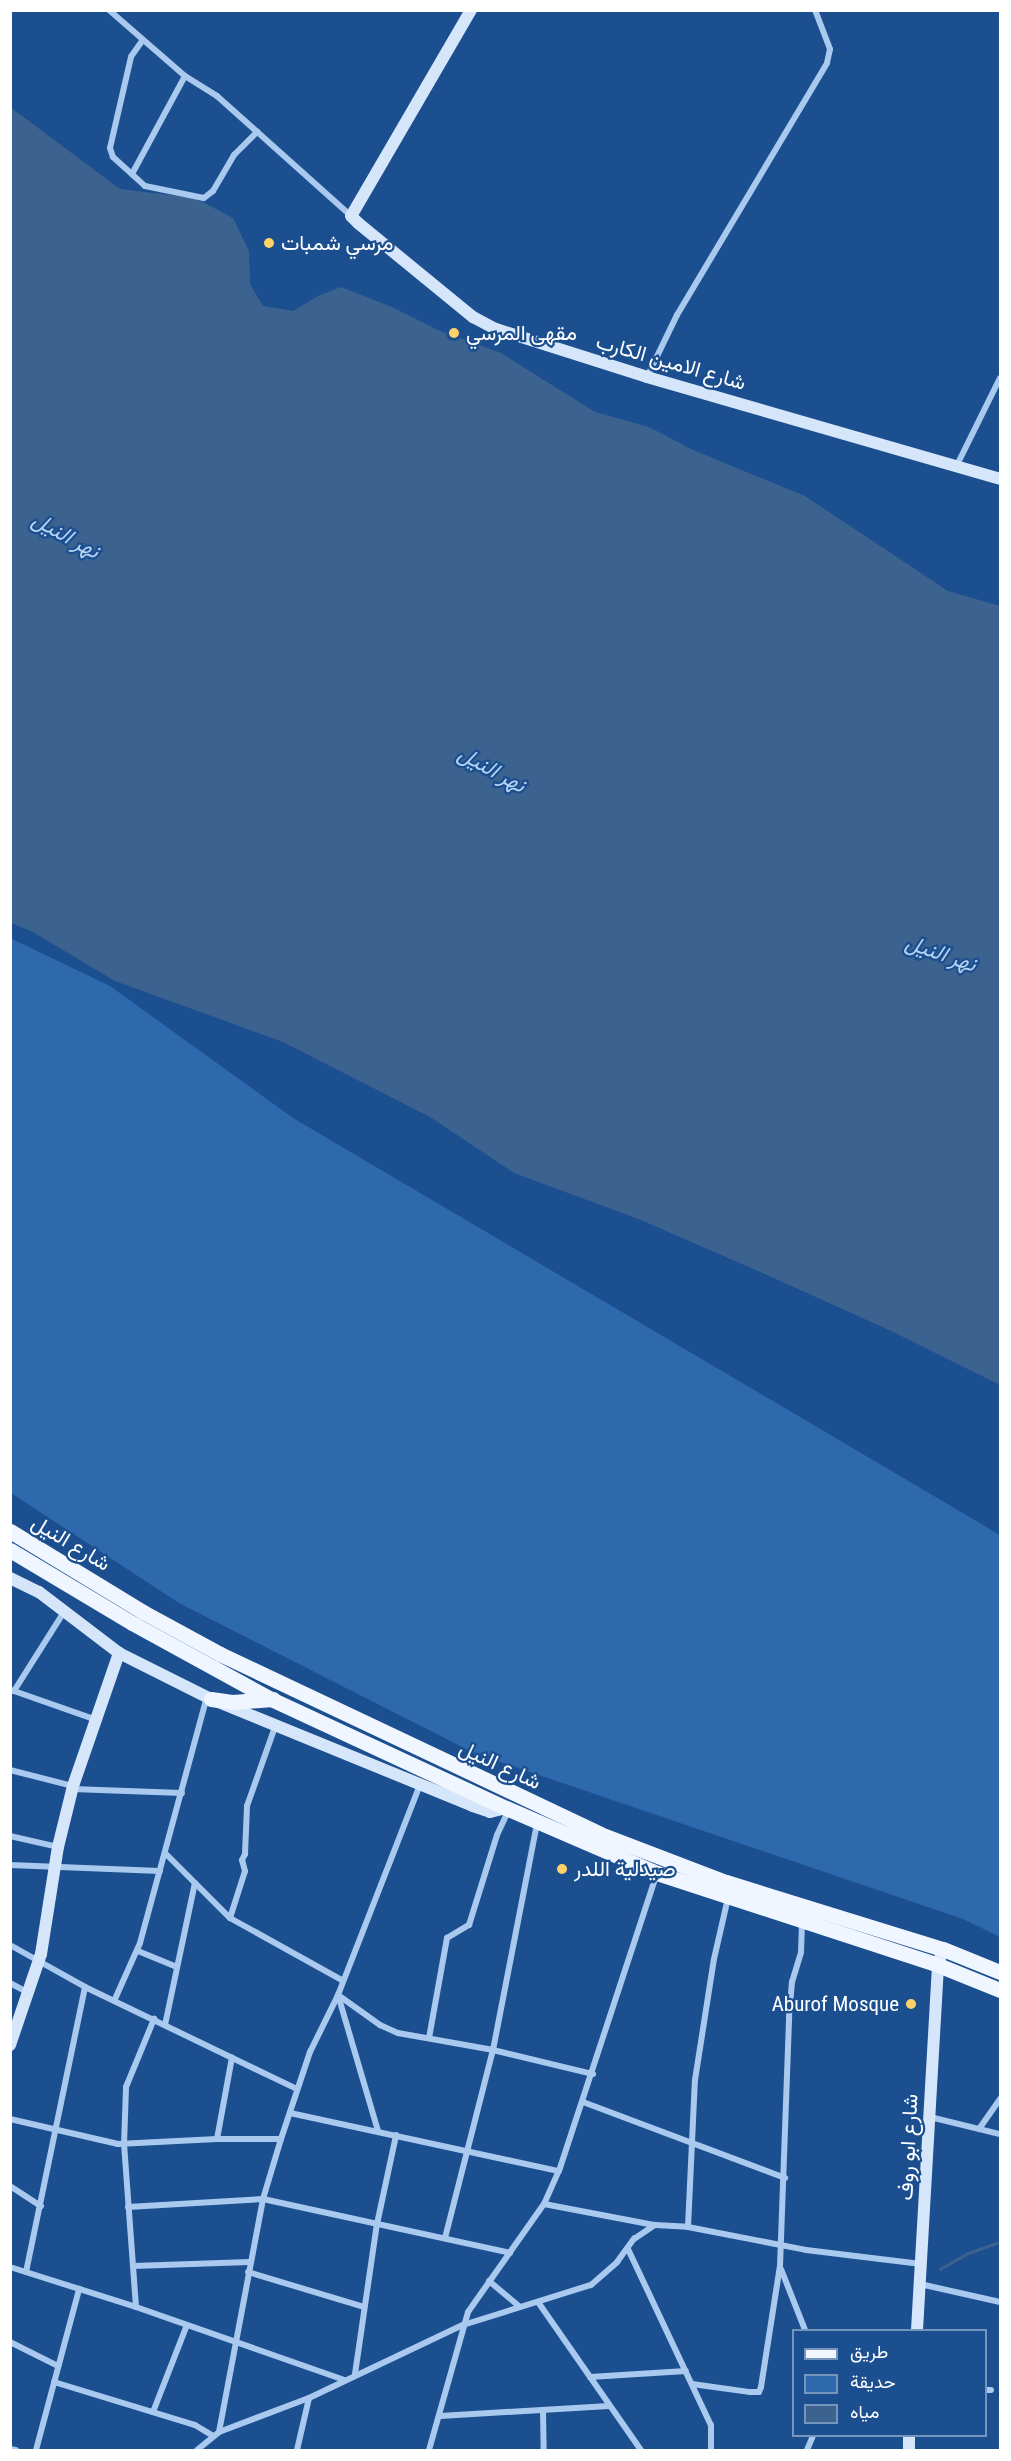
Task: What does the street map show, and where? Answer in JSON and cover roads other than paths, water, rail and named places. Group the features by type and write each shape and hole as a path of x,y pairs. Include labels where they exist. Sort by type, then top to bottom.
{"main road":[{"name":"شارع النيل","path":"10,1531 153,1617 220,1654 600,1834 726,1882 943,1950 1000,1972"},
{"name":"شارع النيل","path":"10,1550 132,1623 271,1699 507,1809 657,1873 938,1965 1000,1990"},
{"path":"209,1698 232,1702 303,1695"}],"street":[{"path":"109,10 185,76 217,96 351,216 471,10"},
{"path":"647,377 677,315 827,63 830,49 815,10"},
{"path":"142,40 131,57 110,148 113,157 132,174 155,190 204,198 213,191 234,155 256,132"},
{"path":"132,174 185,76"},
{"name":"شارع الامين الكارب","path":"351,216 482,322 647,377 1000,478"},
{"path":"957,465 1000,378"},
{"path":"10,1578 39,1592 119,1653 209,1698 275,1727 483,1810 495,1812 507,1809"},
{"path":"64,1612 12,1691 94,1719"},
{"path":"10,2045 39,1962 58,1847 73,1787 94,1719 119,1653"},
{"path":"115,1999 138,1951 209,1698"},
{"path":"230,1918 244,1871 247,1806 275,1727"},
{"path":"10,1770 73,1787 182,1793"},
{"path":"216,2434 263,2199 281,2139 315,2039 338,1995 420,1785"},
{"path":"429,2038 447,1938 469,1925 507,1809"},
{"path":"445,2238 493,2050 538,1822"},
{"path":"10,1836 58,1847"},
{"path":"165,1853 230,1918 342,1980"},
{"path":"10,1865 54,1869 160,1871"},
{"path":"429,2451 463,2325 475,2300 544,2204 560,2171 657,1873"},
{"path":"165,2025 195,1883"},
{"path":"688,2227 690,2141 700,2044 728,1897"},
{"path":"692,2384 759,2392 776,2301 782,2246 789,2016 792,1982 801,1952 802,1922"},
{"path":"10,1945 85,1987 115,1999 297,2089"},
{"name":"شارع ابو روف","path":"917,2329 938,1965 943,1950"},
{"path":"138,1951 177,1967"},
{"path":"10,1983 29,1993"},
{"path":"26,2272 85,1987"},
{"path":"338,1995 390,2030 493,2050 593,2074"},
{"path":"338,1995 378,2131"},
{"path":"136,2307 124,2145 128,2081 154,2019"},
{"path":"217,2139 232,2057"},
{"path":"979,2129 1000,2099"},
{"path":"584,2102 785,2178"},
{"path":"290,2113 560,2171"},
{"path":"929,2117 1000,2134"},
{"path":"10,2119 124,2145 217,2139 281,2139"},
{"path":"355,2374 377,2224 396,2135"},
{"path":"10,2186 41,2206"},
{"path":"128,2207 263,2199 510,2253"},
{"path":"544,2204 655,2225 688,2227 782,2246 921,2264"},
{"path":"200,2449 216,2434 309,2398 355,2374 463,2325 591,2285 604,2275 634,2239 655,2225"},
{"path":"628,2249 713,2430 711,2451"},
{"path":"133,2266 250,2262"},
{"path":"780,2266 804,2329"},
{"path":"10,2267 136,2307 344,2380"},
{"path":"248,2272 364,2307"},
{"path":"489,2281 520,2307"},
{"path":"920,2284 1000,2302"},
{"path":"36,2451 79,2289"},
{"path":"538,2302 641,2451"},
{"path":"153,2412 187,2325"},
{"path":"10,2342 58,2366"},
{"path":"590,2377 686,2372"},
{"path":"54,2382 195,2425 216,2434"},
{"path":"297,2451 309,2398"},
{"path":"440,2416 609,2406"},
{"path":"543,2410 544,2451"},
{"path":"807,2451 813,2437"},
{"path":"10,2449 16,2451"}],"water":[{"name":"نهر النيل","path":"10,107 120,189 195,198 233,218 249,251 250,284 263,306 293,311 318,296 341,287 392,307 438,330 501,353 595,412 649,427 693,450 805,496 948,591 1000,606 1000,1385 889,1330 641,1220 514,1173 430,1117 283,1042 115,981 31,931 11,923"}],"waterway":[{"path":"940,2269 968,2253 1000,2242"}],"place":[{"name":"مرسي شمبات","path":"269,243"},
{"name":"مقهى المرسي","path":"454,333"},
{"name":"صيدلية اللدر","path":"562,1869"},
{"name":"Aburof Mosque","path":"911,2004"}]}
